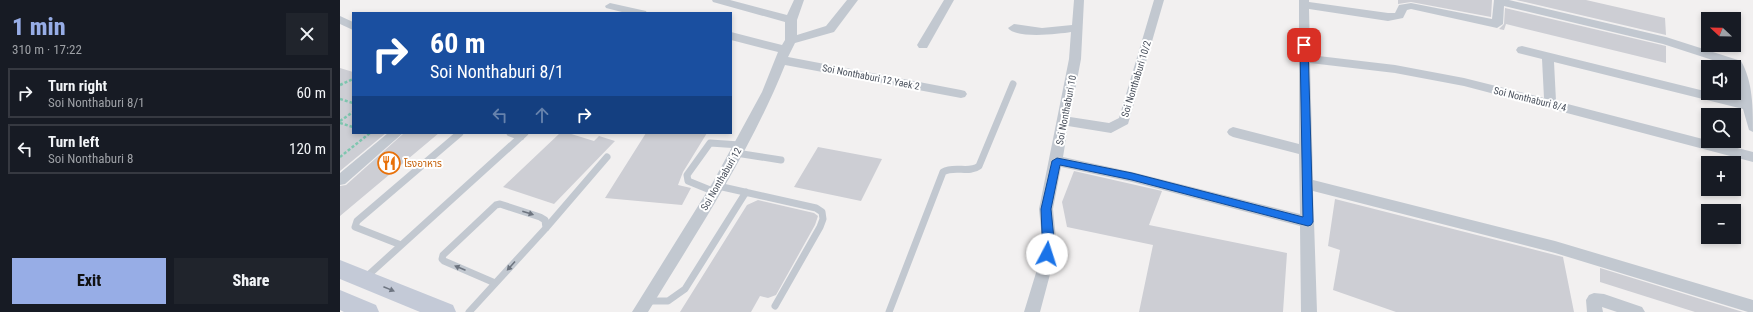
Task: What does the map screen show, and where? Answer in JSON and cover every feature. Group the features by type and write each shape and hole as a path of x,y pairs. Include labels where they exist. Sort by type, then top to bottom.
{"main road":[{"path":"340,270 445,312"},
{"path":"340,300 368,312"}],"street":[{"path":"610,6 638,12 642,0"},
{"path":"717,0 791,20"},
{"path":"786,50 791,20 799,0"},
{"path":"786,50 830,29 853,0"},
{"path":"923,45 949,0"},
{"name":"Soi Nonthaburi 10","path":"1032,312 1046,263 1049,239 1046,209 1057,161 1076,60 1079,0"},
{"name":"Soi Nonthaburi 10/2","path":"1064,121 1110,128 1124,120 1159,0"},
{"path":"1428,10 1434,8 1435,0"},
{"path":"1309,312 1304,2 1388,17 1399,16 1402,7 1406,5 1498,24 1499,1 1666,41 1732,61 1737,64 1742,70 1751,107 1753,127"},
{"path":"340,20 352,26"},
{"path":"1014,28 1042,32 1078,28"},
{"name":"Soi Nonthaburi 12 Yaek 2","path":"732,36 961,94"},
{"name":"Soi Nonthaburi 12","path":"643,307 717,189 768,92 786,50"},
{"path":"1522,50 1751,107"},
{"path":"1548,56 1550,104"},
{"name":"Soi Nonthaburi 8/4","path":"1304,58 1395,69 1464,82 1753,157"},
{"path":"1233,132 1307,151"},
{"path":"340,180 396,134"},
{"path":"1057,161 1132,177 1308,222"},
{"path":"1307,184 1555,247 1753,307"},
{"path":"1595,312 1594,300 1604,301 1637,312"}],"lane":[{"path":"889,312 943,172 950,168 972,170 980,166 1012,84"},
{"path":"401,245 354,227 357,221 459,134"},
{"path":"364,279 523,135"},
{"path":"775,306 820,228 823,219 822,212 816,208 746,192 717,189 688,181 688,175 710,143 716,142 781,160"},
{"path":"469,312 546,228 607,157"},
{"path":"643,307 668,302 675,299 685,289 746,192"},
{"path":"495,283 444,261 442,259 443,255 496,205 500,204 540,217 545,220 546,228"}],"path":[{"path":"340,85 352,79"},
{"path":"340,99 352,103"},
{"path":"352,113 340,122 352,128"},
{"path":"340,157 369,134"}],"building":[{"path":"1398,0 1492,0 1491,17 1411,2 1398,4"},
{"path":"1516,0 1586,0 1665,18 1666,35"},
{"path":"1505,8 1666,46 1666,63 1506,24 1504,30 1499,29 1504,24"},
{"path":"340,68 352,72 352,134 385,134 340,171"},
{"name":"โรงอาหาร","path":"403,134 438,134 340,216 340,186 346,185"},
{"path":"559,134 571,134 594,141 599,136 615,141 554,204 503,187"},
{"path":"645,134 706,134 683,172 678,185 691,188 682,205 605,198"},
{"path":"818,147 882,159 861,201 794,187"},
{"path":"1074,171 1162,191 1149,225 1287,253 1283,312 1139,312 1153,245 1067,227 1062,202"},
{"path":"1335,199 1563,257 1574,312 1396,312 1333,290 1340,250 1328,246"},
{"path":"758,200 814,213 818,216 815,225 776,295 768,298 760,296 751,312 680,312 747,205"},
{"path":"1600,268 1743,312 1695,312 1600,282"}],"place":[{"name":"โรงอาหาร","path":"389,163"}],"route":[{"path":"1047,254 1049,239 1046,209 1057,161 1132,177 1308,222 1304,45"}]}
